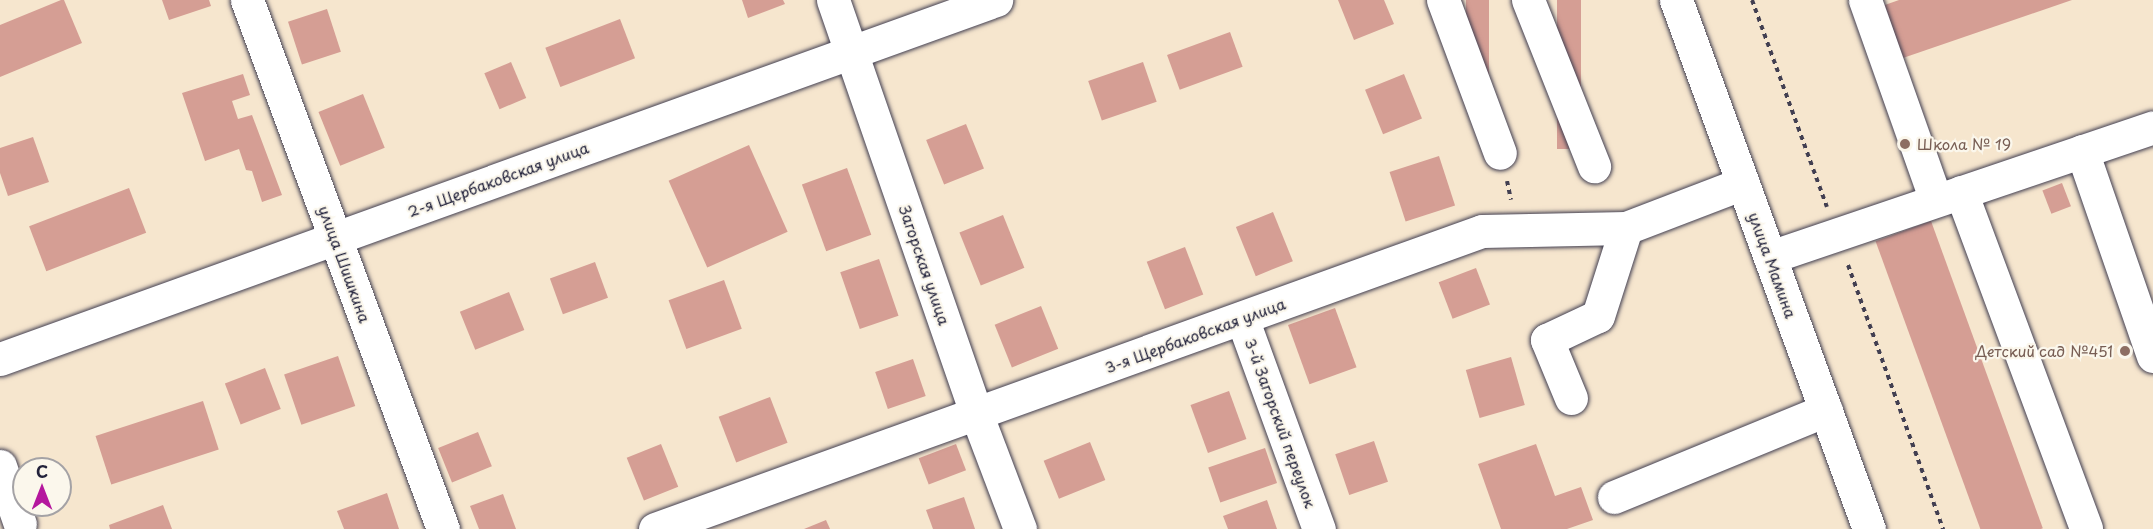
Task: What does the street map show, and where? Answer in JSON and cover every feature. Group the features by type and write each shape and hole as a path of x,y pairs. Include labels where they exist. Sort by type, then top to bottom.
{"street":[{"name":"улица Шишкина","path":"247,0 443,529"},
{"name":"Загорская улица","path":"833,0 976,413 1020,529"},
{"name":"2-я Щербаковская улица","path":"0,359 996,0"},
{"path":"1443,0 1500,153"},
{"path":"1528,0 1594,166"},
{"name":"улица Мамина","path":"1676,0 1869,529"},
{"path":"1865,0 2086,529"},
{"path":"1770,257 2153,127"},
{"path":"2082,151 2148,323 2153,356"},
{"name":"3-я Щербаковская улица","path":"654,529 724,517 976,413 1482,231 1626,228 1743,183"},
{"path":"1571,398 1547,340 1598,316 1626,228"},
{"name":"3-й Загорский переулок","path":"1242,318 1319,529"},
{"path":"1614,497 1826,411"},
{"path":"0,466 20,524"}],"path":[{"path":"1500,153 1518,230"}],"building":[{"path":"64,0 82,43 0,77 0,25"},
{"path":"162,0 209,0 211,6 169,20"},
{"path":"742,0 783,0 785,4 748,18"},
{"path":"1338,0 1384,0 1394,24 1354,40"},
{"path":"1466,0 1489,0 1489,99 1466,99"},
{"path":"1557,0 1581,0 1581,149 1557,149"},
{"path":"1899,0 2072,0 1900,59 1882,6"},
{"path":"327,9 341,52 302,64 288,22"},
{"path":"620,19 635,58 560,87 545,48"},
{"path":"1230,32 1243,67 1180,90 1167,55"},
{"path":"511,62 526,98 500,109 484,73"},
{"path":"1143,62 1157,102 1102,121 1088,81"},
{"path":"243,74 250,95 232,101 238,119 252,115 282,195 262,202 252,171 246,170 239,149 205,161 182,93"},
{"path":"1404,74 1422,119 1383,134 1365,90"},
{"path":"363,94 385,148 340,166 318,112"},
{"path":"966,124 984,169 944,185 926,140"},
{"path":"33,137 49,182 8,196 0,173 0,148"},
{"path":"749,145 788,232 707,268 669,181"},
{"path":"1439,156 1455,205 1406,222 1390,172"},
{"path":"847,168 871,235 826,251 802,184"},
{"path":"2062,183 2071,206 2051,214 2042,191"},
{"path":"129,188 146,233 46,271 29,226"},
{"path":"1273,212 1293,261 1256,276 1236,227"},
{"path":"1003,215 1024,268 981,285 959,233"},
{"path":"1931,221 2043,528 1980,529 1876,241"},
{"path":"1185,247 1203,295 1165,309 1147,262"},
{"path":"879,259 899,316 860,329 840,272"},
{"path":"595,262 608,298 563,314 550,278"},
{"path":"1476,268 1490,304 1453,319 1439,282"},
{"path":"724,280 742,329 686,349 669,300"},
{"path":"509,292 524,330 475,350 460,312"},
{"path":"1041,306 1058,349 1012,367 995,325"},
{"path":"1335,308 1357,367 1310,384 1288,325"},
{"path":"338,356 355,406 301,425 284,375"},
{"path":"1511,357 1525,405 1480,418 1466,370"},
{"path":"913,359 926,396 888,409 875,372"},
{"path":"265,368 281,409 241,424 225,383"},
{"path":"1229,391 1246,439 1208,453 1190,405"},
{"path":"770,397 788,443 736,462 719,417"},
{"path":"203,401 219,450 111,484 96,436"},
{"path":"478,432 492,466 452,482 438,448"},
{"path":"1374,441 1388,482 1349,495 1335,454"},
{"path":"1090,442 1105,480 1059,499 1044,461"},
{"path":"661,444 678,487 644,501 627,458"},
{"path":"956,444 966,470 929,484 919,458"},
{"path":"1536,444 1555,496 1581,487 1593,520 1567,529 1501,529 1478,464"},
{"path":"1265,448 1277,483 1220,503 1208,468"},
{"path":"387,493 399,529 344,529 337,511"},
{"path":"503,494 516,529 479,529 470,506"},
{"path":"964,497 975,529 933,529 926,510"},
{"path":"1267,500 1277,529 1228,529 1223,516"},
{"path":"163,505 172,529 110,529 109,525"},
{"path":"826,520 830,529 804,529"}],"place":[{"name":"Школа № 19","path":"1905,144"},
{"name":"Детский сад №451","path":"2125,351"}]}
